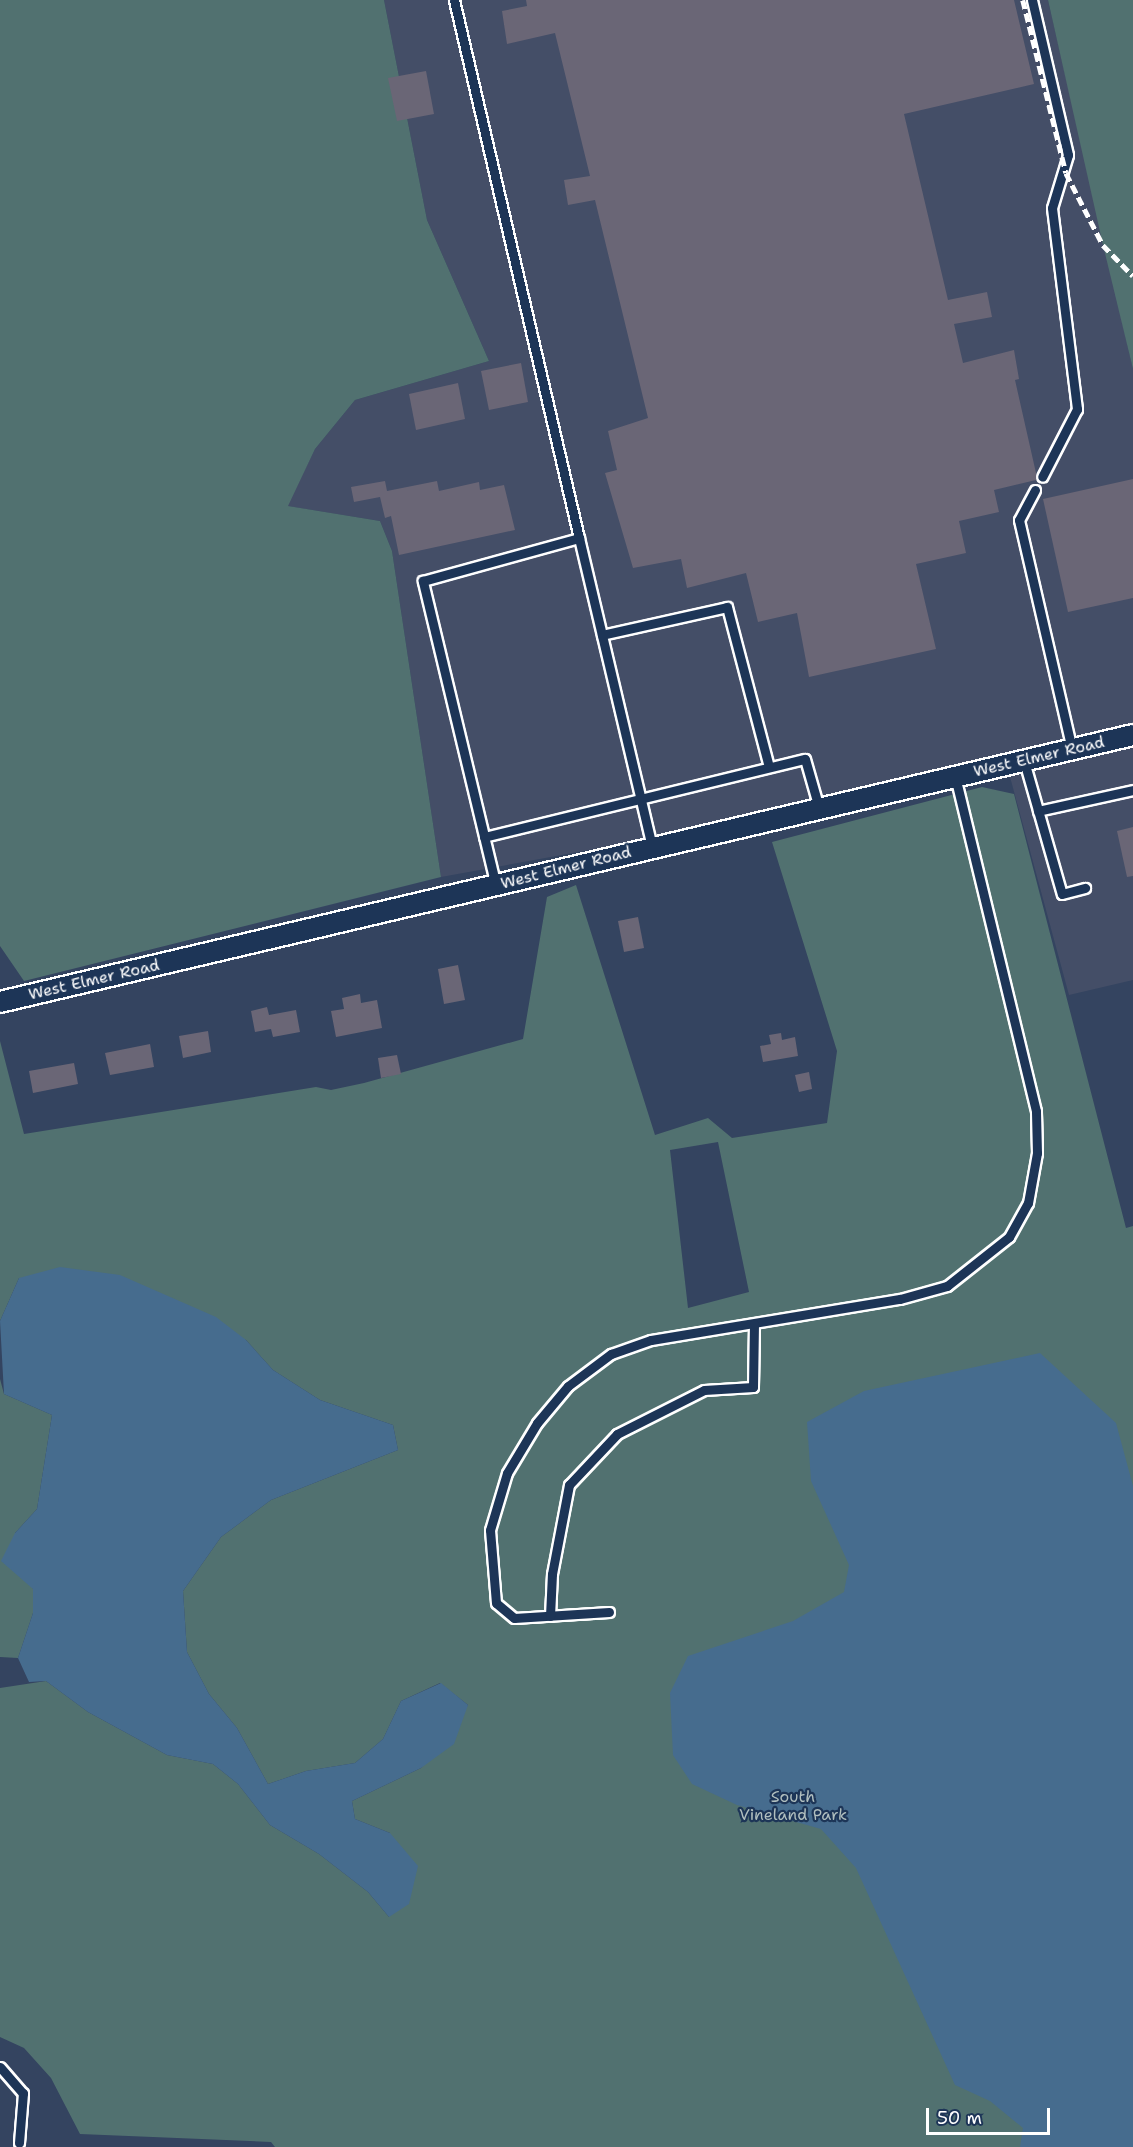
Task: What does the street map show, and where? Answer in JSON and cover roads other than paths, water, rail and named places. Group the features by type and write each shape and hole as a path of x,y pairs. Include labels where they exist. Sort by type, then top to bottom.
{"street":[{"name":"West Elmer Road","path":"0,1002 1133,735"}],"lane":[{"path":"454,0 652,847"},
{"path":"1032,0 1068,155 1052,208 1077,409 1042,477"},
{"path":"1035,489 1019,520 1072,749"},
{"path":"496,886 423,581 579,538"},
{"path":"602,635 727,607 770,767"},
{"path":"484,837 805,759 819,808"},
{"path":"1024,760 1062,894 1085,888"},
{"path":"609,1612 514,1618 496,1603 490,1530 507,1473 537,1423 568,1386 611,1354 651,1340 900,1299 946,1286 1009,1237 1028,1203 1037,1153 1036,1111 955,777"},
{"path":"1038,811 1133,790"},
{"path":"550,1616 552,1574 569,1485 617,1434 704,1390 753,1387 754,1324"},
{"path":"0,2067 22,2093 19,2143"}],"railway":[{"path":"1023,0 1066,173 1103,245 1133,276"}],"park label":[{"name":"South Vineland Park","path":"793,1806"}]}
